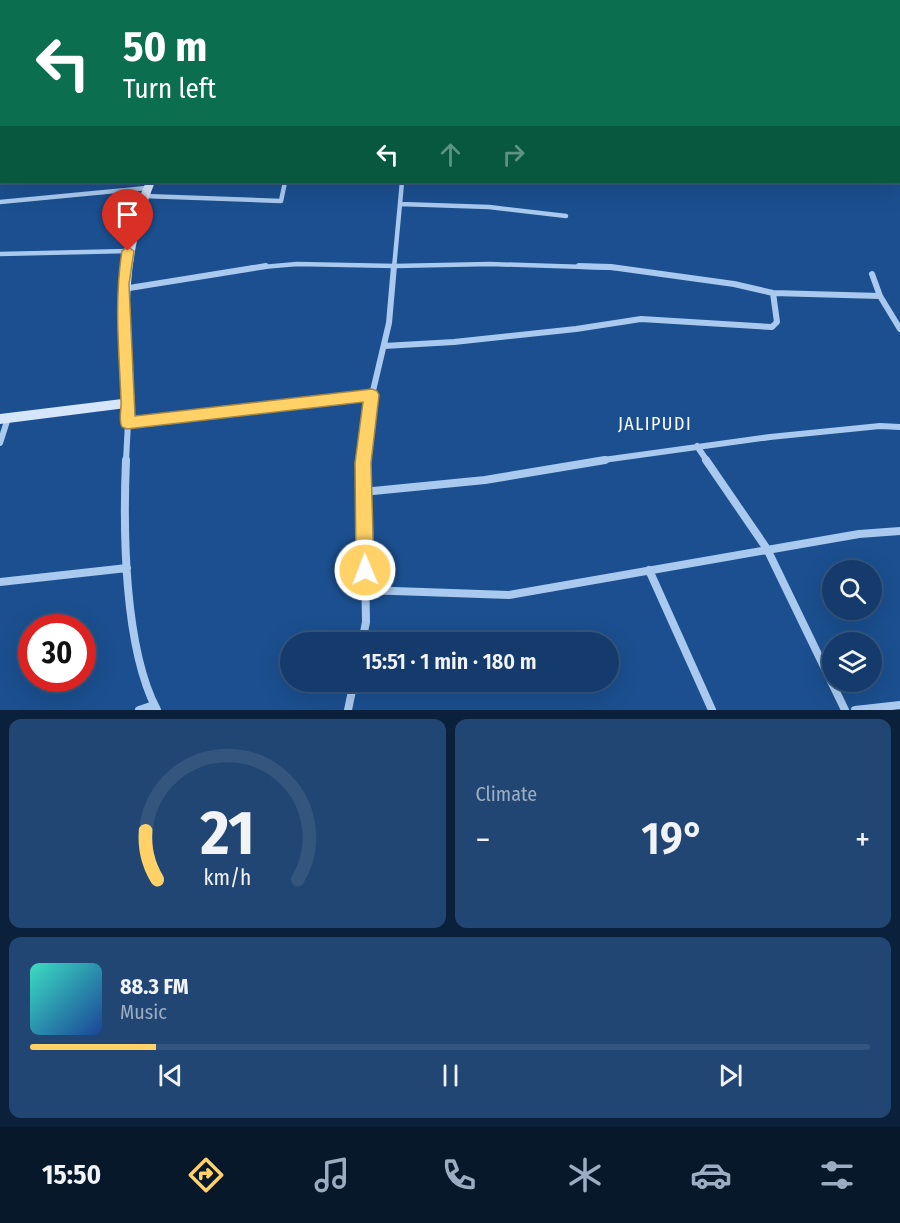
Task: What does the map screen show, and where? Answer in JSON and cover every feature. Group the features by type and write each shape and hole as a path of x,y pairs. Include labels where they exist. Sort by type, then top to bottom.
{"main road":[{"path":"4,418 129,403 123,290 128,251 147,189"}],"street":[{"path":"0,202 147,189 281,201 285,183"},
{"path":"364,632 366,622 363,463 372,395 389,323 402,183"},
{"path":"400,204 489,207 566,216"},
{"path":"0,254 128,251"},
{"path":"123,290 255,267 297,264 581,265 734,284 773,293 880,296"},
{"path":"872,274 880,296 900,329"},
{"path":"384,346 532,334 641,319 772,327 777,322 773,293"},
{"path":"127,423 372,395"},
{"path":"129,403 123,485 129,599 145,689 155,707 139,710"},
{"path":"0,443 4,418"},
{"path":"363,492 485,480 697,446 847,429 900,427"},
{"path":"697,446 767,549 845,710"},
{"path":"365,590 509,595 767,549 859,534 900,531"},
{"path":"0,582 127,568"},
{"path":"649,570 712,710"},
{"path":"348,710 352,692"},
{"path":"855,710 900,705"}],"district":[{"name":"JALIPUDI","path":"655,424"}],"route":[{"path":"128,251 123,284 124,342 129,403 127,423 372,395 363,463 365,570"}]}
